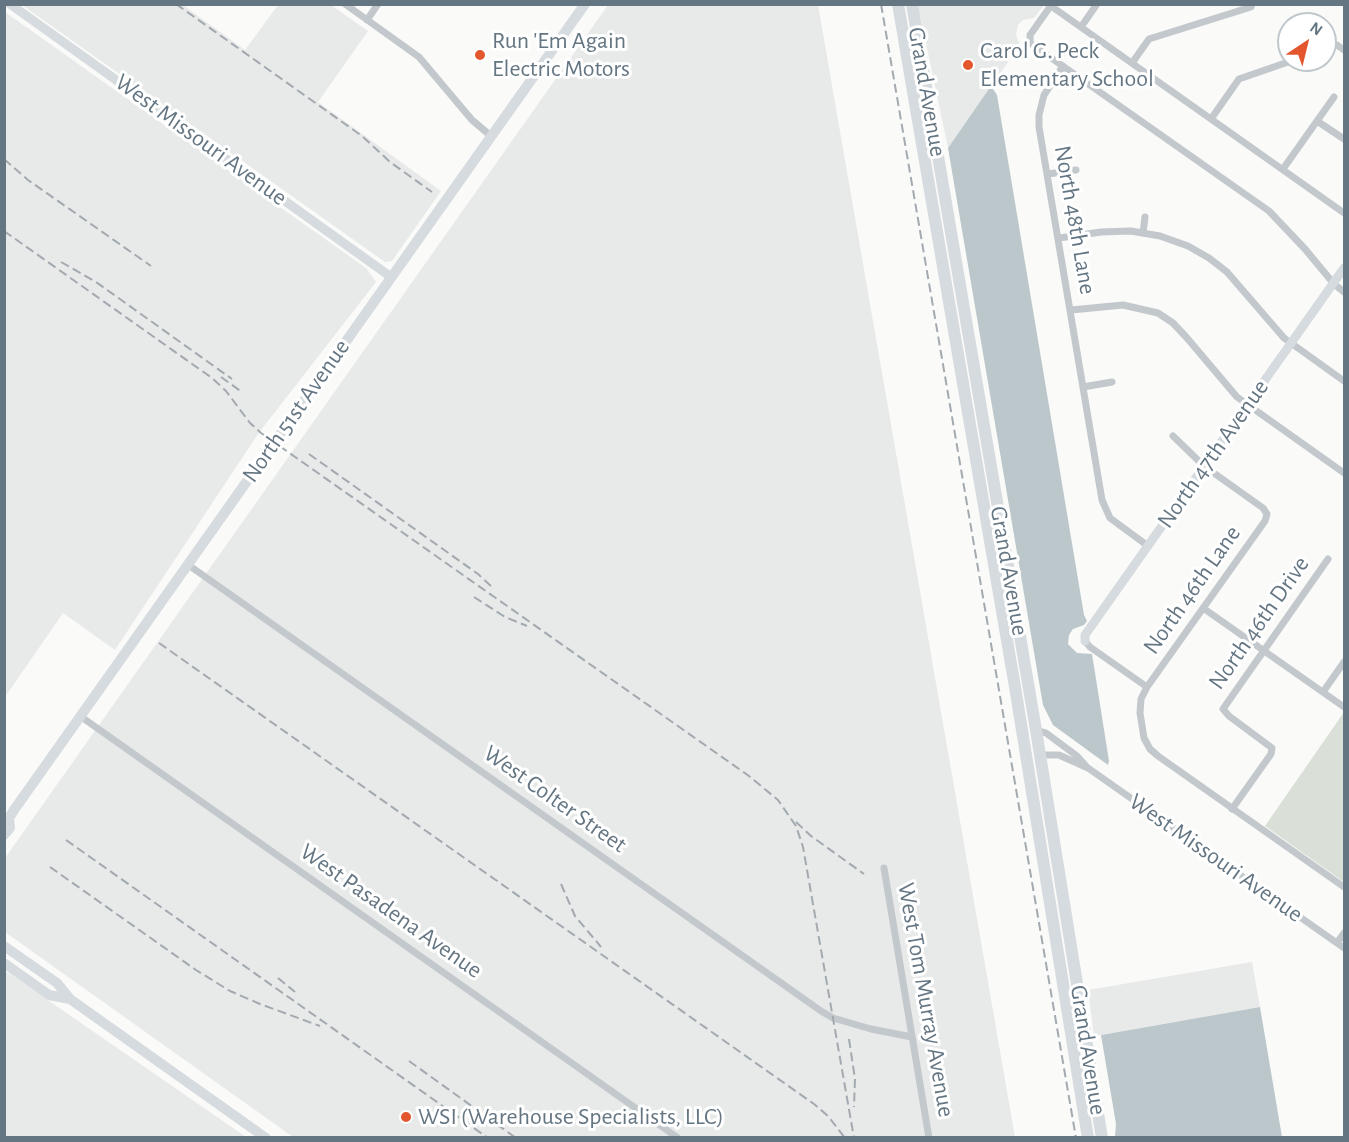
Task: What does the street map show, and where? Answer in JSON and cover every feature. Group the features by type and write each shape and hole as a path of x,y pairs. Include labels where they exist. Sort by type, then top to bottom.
{"highway":[{"name":"Grand Avenue","path":"898,4 1015,687 1088,1137"},
{"name":"Grand Avenue","path":"912,4 1036,730 1102,1137"},
{"path":"1015,687 1023,699 1031,748 1040,756"}],"main road":[{"name":"North 51st Avenue","path":"4,835 10,828 7,819 585,4"},
{"path":"4,946 57,983 70,999 266,1137"},
{"path":"4,963 49,995 70,999"}],"street":[{"name":"West Missouri Avenue","path":"10,4 391,277"},
{"path":"345,4 419,57 472,120 491,136"},
{"path":"368,20 378,4"},
{"path":"1081,27 1097,4"},
{"path":"1132,63 1149,39 1251,7 1252,4"},
{"path":"1344,213 1051,5 1029,39 1030,43 1269,212 1305,249 1334,284 1344,292"},
{"name":"North 48th Lane","path":"1063,66 1044,95 1039,115 1104,508 1115,523 1148,546"},
{"path":"1211,119 1239,79 1277,66"},
{"path":"1283,170 1335,97"},
{"path":"1317,121 1344,140"},
{"path":"1048,174 1076,170"},
{"path":"1143,232 1145,217"},
{"path":"1059,238 1101,232 1143,232 1188,246 1218,265 1235,281 1275,330 1291,344 1344,381"},
{"name":"North 47th Avenue","path":"1085,641 1085,635 1344,268"},
{"path":"1071,310 1123,305 1158,313 1173,323 1231,391 1247,405 1344,473"},
{"path":"1083,387 1112,382"},
{"path":"1173,436 1204,466"},
{"name":"North 46th Lane","path":"1147,687 1265,521 1267,514 1263,508 1204,466"},
{"name":"North 46th Drive","path":"1232,809 1271,754 1272,748 1223,709 1328,559"},
{"name":"West Colter Street","path":"188,564 821,1011 833,1018 871,1029 912,1037"},
{"path":"1203,608 1344,707"},
{"path":"1085,641 1090,647 1147,687 1140,713 1144,738 1150,749 1344,887"},
{"path":"1323,692 1344,662"},
{"name":"West Pasadena Avenue","path":"80,716 678,1137"},
{"name":"West Missouri Avenue","path":"1036,730 1068,749 1088,768 1344,948"},
{"name":"West Missouri Avenue","path":"1040,756 1059,755 1088,768"},
{"name":"West Tom Murray Avenue","path":"884,868 929,1137"},
{"path":"1338,943 1344,933"}],"shaded area":[{"path":"22,5 183,5 245,50 278,5 331,5 368,31 318,102 441,191 392,261 385,262"},
{"path":"608,5 818,5 1015,1137 293,1137 5,932 5,858"},
{"name":"Carol G. Peck Elementary School","path":"918,5 1044,5 1034,18 1023,20 1018,25 1016,35 1020,45 948,148"},
{"path":"5,12 366,268 376,282 258,434 115,650 63,613 5,697"},
{"path":"991,86 997,95 1084,615 1087,621 1084,625 1073,629 1069,635 1068,644 1077,653 1092,654 1108,765 1053,725 1043,705 948,148"},
{"path":"1344,712 1344,882 1265,826"},
{"path":"1252,962 1260,1007 1094,1036 1088,990"},
{"path":"4,971 13,976 246,1137 5,1137"},
{"path":"1260,1007 1282,1137 1115,1137 1116,1124 1101,1035"}],"railway":[{"path":"176,4 362,136 390,162 432,192"},
{"path":"881,4 1076,1138"},
{"path":"4,159 28,180 151,266"},
{"path":"4,231 212,378 226,391 250,423 261,433 749,776 778,800 796,826 803,847 854,1138"},
{"path":"61,262 96,282 232,379"},
{"path":"221,377 242,392"},
{"path":"309,454 478,574 493,588"},
{"path":"474,597 505,617 527,626"},
{"path":"159,643 814,1104 828,1116 845,1138"},
{"path":"796,822 811,836 864,874"},
{"path":"66,840 488,1138"},
{"path":"50,867 196,970 230,991 320,1026"},
{"path":"561,884 575,916 601,947"},
{"path":"278,978 295,992"},
{"path":"849,1039 855,1079 854,1107"},
{"path":"409,1061 516,1138"}],"place":[{"name":"Run 'Em Again Electric Motors","path":"480,55"},
{"name":"Carol G. Peck Elementary School","path":"968,65"},
{"name":"WSI (Warehouse Specialists, LLC)","path":"406,1117"}]}
